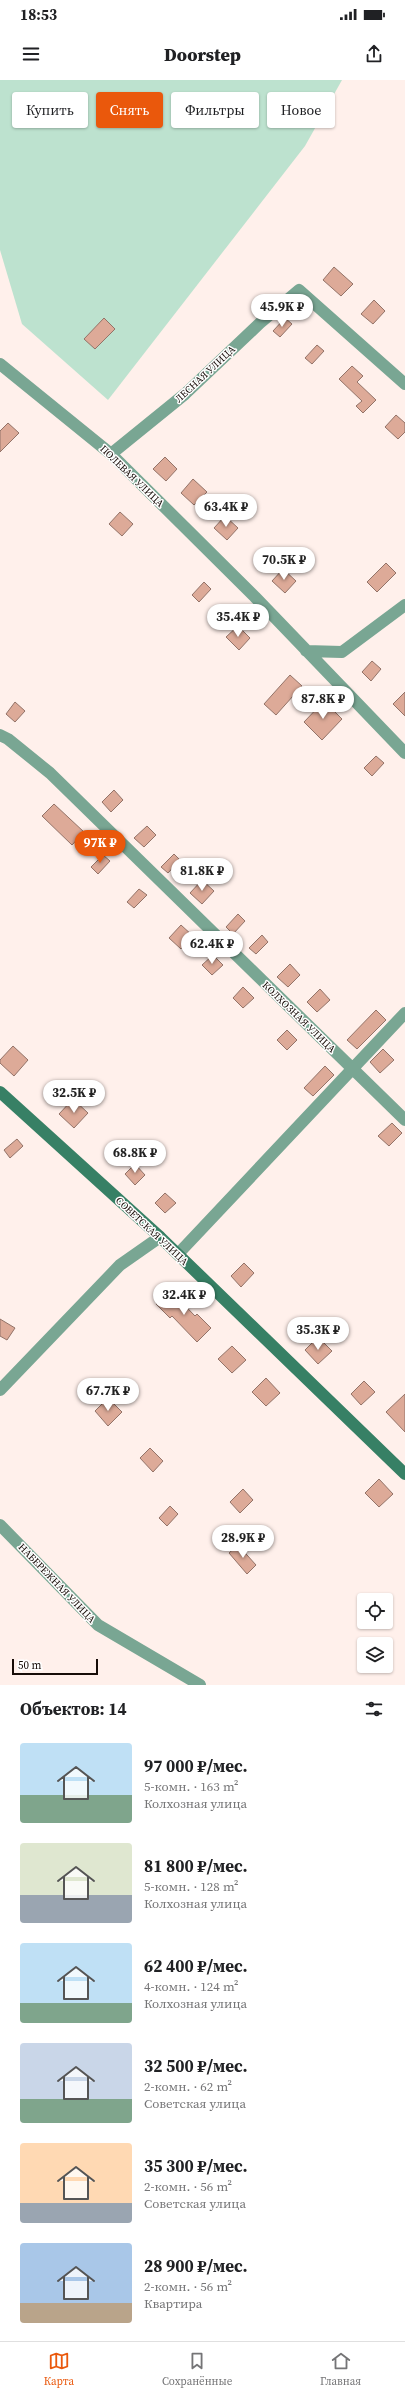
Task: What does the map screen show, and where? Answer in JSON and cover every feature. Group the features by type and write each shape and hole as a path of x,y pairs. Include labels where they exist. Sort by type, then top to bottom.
{"street":[{"name":"ЛЕСНАЯ УЛИЦА","path":"111,454 185,394 260,323 299,290 405,384"},
{"name":"ПОЛЕВАЯ УЛИЦА","path":"0,364 111,454 405,753"},
{"path":"306,651 342,652 405,605"},
{"name":"КОЛХОЗНАЯ УЛИЦА","path":"0,736 8,739 50,773 405,1120"},
{"path":"178,1254 405,1014"},
{"name":"СОВЕТСКАЯ УЛИЦА","path":"0,1092 160,1237 405,1474"},
{"path":"0,1390 120,1265 160,1237"},
{"name":"НАБЕРЕЖНАЯ УЛИЦА","path":"0,1525 98,1625 200,1685"}],"green space":[{"path":"0,80 342,80 335,92 267,92 267,128 315,128 305,146 108,400 22,324 0,250"}],"building":[{"path":"334,267 353,284 341,296 323,280"},
{"path":"374,300 385,311 373,324 361,314"},
{"path":"104,318 115,329 95,349 84,339"},
{"path":"285,318 292,324 280,337 273,331"},
{"path":"317,345 324,351 312,364 305,358"},
{"path":"352,366 363,376 357,382 376,400 363,413 356,406 362,401 339,379"},
{"path":"396,415 405,423 405,432 398,439 385,427"},
{"path":"8,423 19,433 0,452 0,431"},
{"path":"165,457 177,469 166,481 153,469"},
{"path":"193,479 207,492 194,505 181,493"},
{"path":"120,512 133,524 122,536 109,524"},
{"path":"225,516 238,528 227,540 214,528"},
{"path":"386,563 396,573 377,592 367,582"},
{"path":"283,569 296,581 285,593 272,581"},
{"path":"204,582 211,589 199,602 192,595"},
{"path":"238,626 250,638 239,650 226,637"},
{"path":"372,661 381,669 371,681 362,672"},
{"path":"290,675 302,686 276,715 264,704"},
{"path":"405,692 405,716 393,704"},
{"path":"324,701 342,719 322,740 304,722"},
{"path":"15,702 25,711 15,722 6,714"},
{"path":"376,756 384,763 372,776 364,768"},
{"path":"114,790 123,800 111,812 102,802"},
{"path":"54,804 84,832 72,845 42,816"},
{"path":"147,826 156,835 144,847 134,838"},
{"path":"174,854 180,860 168,873 161,867"},
{"path":"103,855 110,861 98,874 91,867"},
{"path":"202,880 214,891 202,904 190,893"},
{"path":"139,889 147,895 134,908 127,902"},
{"path":"238,914 245,921 233,934 226,927"},
{"path":"181,925 193,936 181,949 169,938"},
{"path":"262,935 268,942 256,954 249,948"},
{"path":"213,955 223,965 212,975 202,965"},
{"path":"290,964 300,975 288,987 277,977"},
{"path":"243,987 254,998 243,1008 233,998"},
{"path":"320,989 330,1000 317,1012 307,1002"},
{"path":"376,1010 386,1020 357,1049 347,1040"},
{"path":"287,1030 297,1040 287,1050 277,1040"},
{"path":"13,1046 28,1060 14,1076 0,1063 0,1060"},
{"path":"383,1049 394,1060 380,1073 370,1062"},
{"path":"325,1066 334,1075 313,1096 304,1088"},
{"path":"73,1099 88,1113 74,1128 59,1114"},
{"path":"392,1123 402,1133 389,1146 378,1136"},
{"path":"17,1139 23,1146 10,1158 4,1150"},
{"path":"135,1164 145,1175 135,1185 125,1174"},
{"path":"165,1193 176,1203 165,1213 155,1203"},
{"path":"244,1263 254,1273 241,1287 231,1276"},
{"path":"170,1290 195,1316 197,1314 211,1328 197,1342 172,1316 170,1318 156,1304"},
{"path":"0,1319 15,1328 7,1340 0,1336"},
{"path":"318,1337 332,1351 318,1364 305,1350"},
{"path":"232,1346 246,1360 232,1373 218,1359"},
{"path":"266,1378 280,1393 266,1406 252,1392"},
{"path":"364,1381 375,1392 361,1405 351,1394"},
{"path":"405,1394 405,1432 386,1412"},
{"path":"108,1398 122,1412 108,1426 95,1411"},
{"path":"150,1448 163,1461 153,1472 140,1458"},
{"path":"379,1479 393,1494 379,1507 365,1493"},
{"path":"243,1489 253,1500 240,1513 230,1502"},
{"path":"170,1506 178,1514 167,1526 159,1518"},
{"path":"238,1545 256,1565 247,1574 229,1553"}]}
